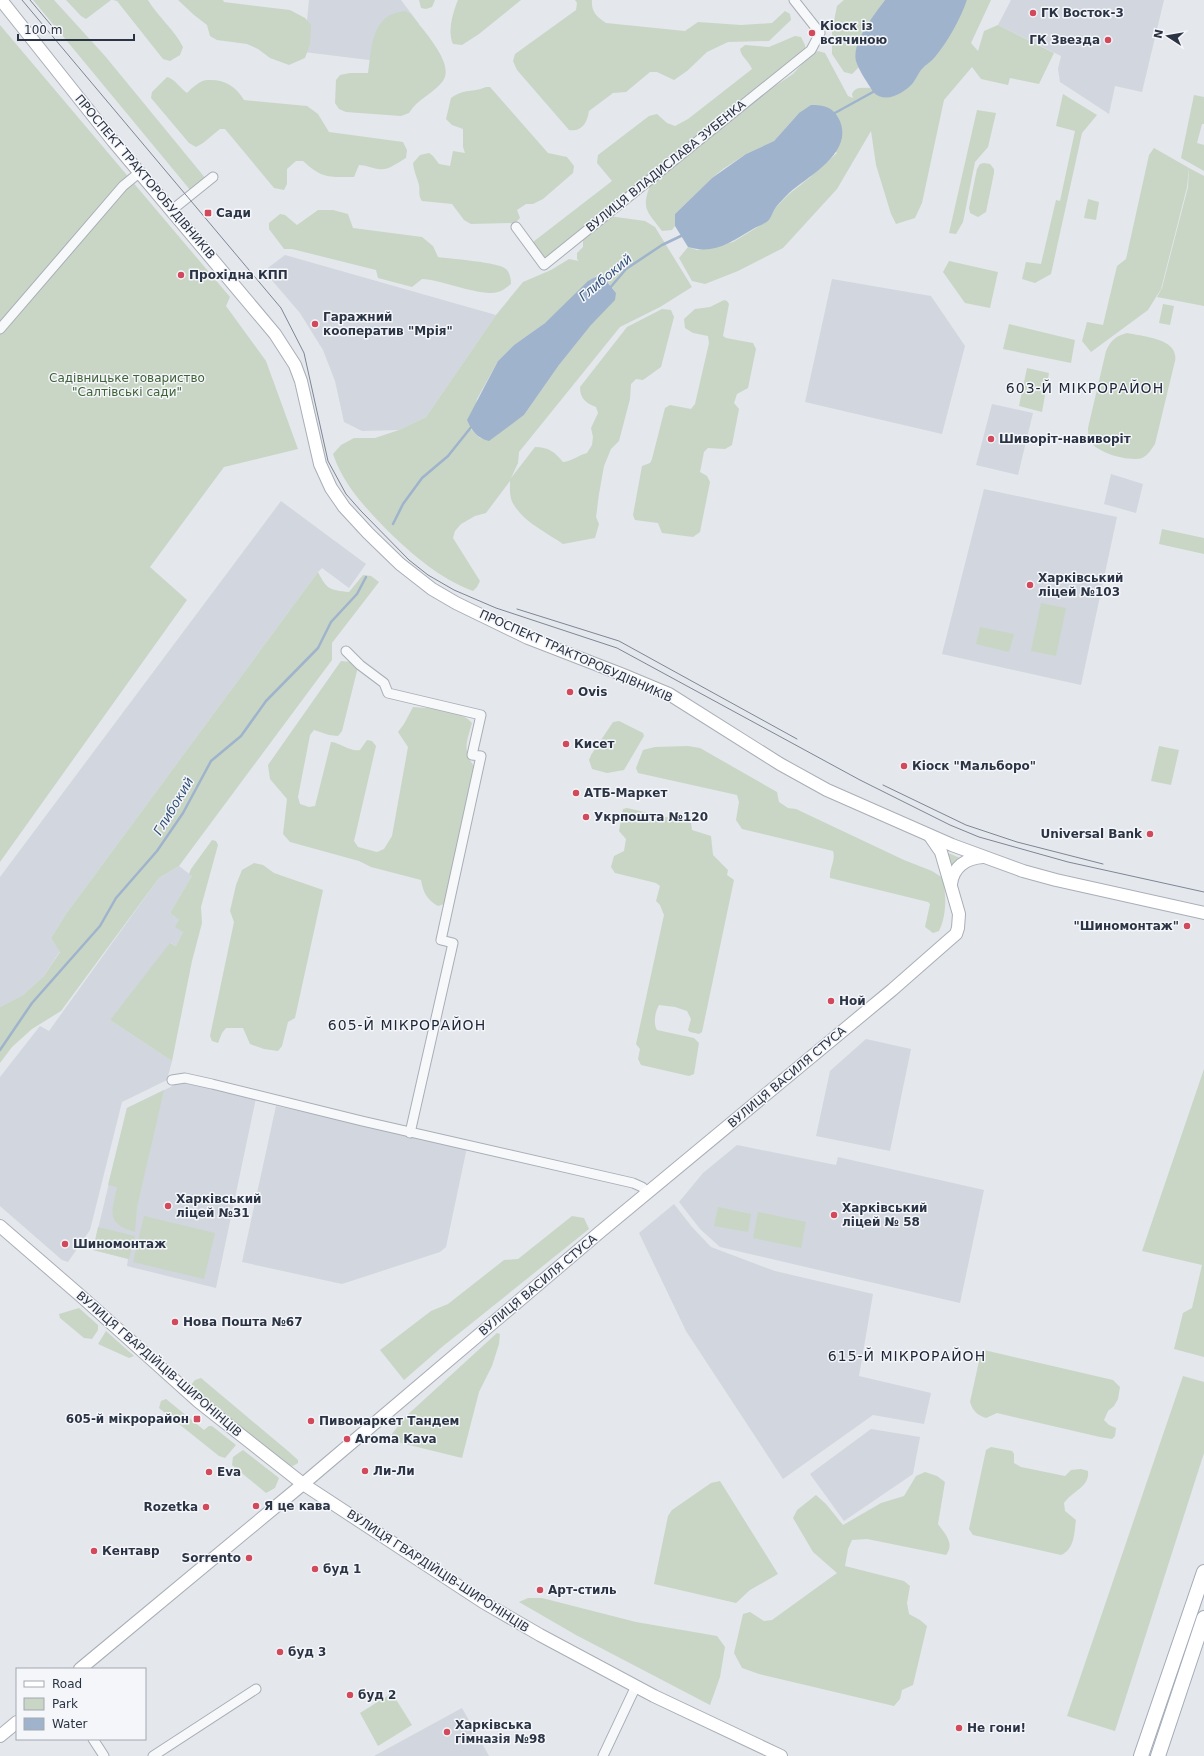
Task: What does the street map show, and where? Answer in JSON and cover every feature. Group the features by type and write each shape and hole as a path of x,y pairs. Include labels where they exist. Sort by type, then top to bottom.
{"main road":[{"name":"ПРОСПЕКТ ТРАКТОРОБУДІВНИКІВ","path":"1,0 113,141 275,334 295,365 325,478 337,499 368,533 400,564 423,583 456,603 550,647 669,694 780,764 827,790 982,857 1056,880 1204,913"},
{"name":"ВУЛИЦЯ ВАСИЛЯ СТУСА","path":"81,1668 892,990 956,934 959,914 941,852 930,835"},
{"path":"951,884 954,873 961,864 974,857 982,857"},
{"name":"ВУЛИЦЯ ГВАРДІЙЦІВ-ШИРОНІНЦІВ","path":"0,1226 199,1402 303,1484 489,1606 575,1655 781,1756"},
{"path":"1141,1756 1204,1572"},
{"path":"1158,1756 1204,1618"},
{"path":"0,1736 16,1723"}],"street":[{"name":"ВУЛИЦЯ ВЛАДИСЛАВА ЗУБЕНКА","path":"516,227 544,265 811,50 820,33 794,0"},
{"path":"0,329 123,186 140,172"},
{"path":"172,210 213,177"},
{"path":"346,651 360,665 384,683 388,693 481,715 472,755 482,756 441,940 453,943 410,1133"},
{"path":"172,1080 185,1078 212,1084 410,1133 633,1183 642,1187 648,1193"},
{"path":"603,1756 636,1686"},
{"path":"153,1756 256,1689"},
{"path":"95,1740 104,1756"}],"shaded area":[{"path":"309,0 401,0 419,24 377,61 304,52"},
{"path":"1011,0 1164,0 1142,92 1115,86 1109,114 1060,82 1058,69 1061,56 998,25"},
{"path":"285,255 496,315 426,417 399,430 362,431 344,422 335,381 323,350 300,313 264,271"},
{"path":"832,279 931,296 965,346 942,434 805,402"},
{"path":"992,404 1033,413 1018,475 976,465"},
{"path":"1111,474 1143,484 1136,513 1104,504"},
{"name":"Харківський ліцей №103","path":"984,489 1117,517 1081,685 942,654"},
{"path":"281,501 366,564 349,588 322,568 318,572 66,914 51,938 60,951 44,976 23,995 0,1007 0,877"},
{"path":"179,866 192,876 170,913 179,920 183,932 176,946 171,943 110,1020 172,1061 167,1080 122,1102 90,1230 68,1262 62,1260 0,1206 0,1077 40,1026 49,1031 159,878"},
{"path":"866,1039 911,1049 890,1151 816,1136 830,1071"},
{"name":"Харківський ліцей №31","path":"181,1082 256,1098 216,1288 127,1266 128,1259 93,1250 127,1108"},
{"path":"276,1106 467,1147 446,1247 440,1252 342,1284 242,1262"},
{"name":"Харківський ліцей № 58","path":"737,1145 836,1165 838,1157 984,1190 960,1303 720,1247 700,1229 679,1202 703,1173"},
{"path":"674,1204 692,1227 711,1247 775,1271 873,1294 859,1376 931,1393 924,1424 873,1415 783,1479 686,1331 639,1233"},
{"path":"871,1429 920,1437 913,1474 844,1521 810,1474"},
{"name":"Харківська гімназія №98","path":"462,1708 489,1756 374,1756"}],"green space":[{"path":"33,0 54,0 105,56 206,179 191,191"},
{"path":"66,0 111,0 86,19 81,16"},
{"path":"113,0 148,0 183,47 180,55 170,61 163,59 117,1"},
{"path":"178,0 223,0 224,2 290,10 305,18 311,25 310,44 305,58 289,65 270,58 258,49 247,44 217,40 210,36 207,25"},
{"path":"419,0 435,0 432,7 426,9 421,8"},
{"path":"458,0 521,0 479,34 462,45 453,44 451,39 453,16"},
{"path":"575,0 592,0 592,8 595,14 606,23 685,31 698,22 741,25 772,23 785,11 790,14 791,20 769,41 728,42 707,52 687,71 674,80 657,72 650,72 626,92 613,93 589,111 587,119 581,128 577,130 569,130 517,70 513,61 515,54 576,10 577,3"},
{"path":"844,0 885,0 859,41 857,59 859,67 852,74 844,72 832,54 832,31 837,6"},
{"path":"967,0 991,0 971,43 978,51 984,31 998,25 1054,53 1039,84 1010,78 1008,85 981,79 972,67 944,100 922,203 915,218 896,224 891,214 876,165 871,131 837,189 783,248 738,271 705,284 692,281 679,258 688,247 697,250 733,242 769,220 776,207 789,194 837,153 799,113 774,141 746,154 712,178 675,214 675,226 672,230 662,231 647,209 646,199 651,183 766,92 793,74 812,53 818,51 825,53 848,96 853,98 853,91 857,89 871,88 873,92 913,83 921,69 934,58 956,23"},
{"path":"405,11 411,14 436,46 445,65 446,74 443,81 435,90 416,104 409,113 401,116 346,112 339,109 335,103 336,80 340,75 350,73 368,73 372,43 379,25 385,18 394,13"},
{"name":"Садівницьке товариство \"Салтівські сади\"","path":"0,25 230,297 226,306 266,361 298,449 224,467 150,567 187,600 0,862"},
{"path":"795,36 801,37 805,45 805,53 547,259 543,258 533,246 533,242 612,181 597,163 598,155 649,116 657,114 667,123 675,126 688,119 752,69 743,57 740,49 745,45 769,47"},
{"path":"167,77 187,93 202,81 214,80 229,84 241,95 244,100 307,106 318,114 329,132 403,142 407,150 406,158 385,169 359,165 354,177 326,176 316,171 303,161 296,161 287,169 287,184 284,190 274,188 225,129 220,129 196,147 189,143 151,98 152,92"},
{"path":"490,87 548,153 567,157 574,166 573,173 543,199 533,204 526,204 517,210 520,218 515,223 471,224 464,220 452,204 422,201 413,163 420,155 429,153 439,164 450,166 453,151 465,153 463,147 463,129 452,125 446,119 451,98 460,93"},
{"path":"1063,94 1097,115 1082,133 1051,274 1035,283 1022,279 1026,262 1041,264 1056,200 1060,201 1075,131 1056,126"},
{"path":"1194,95 1204,97 1204,124 1202,124 1197,143 1204,145 1204,171 1181,158"},
{"path":"977,110 996,113 988,147 975,162 963,222 956,234 949,233"},
{"path":"1154,148 1189,168 1187,187 1161,289 1148,310 1091,352 1082,341 1087,322 1103,325 1117,266 1126,259 1149,155"},
{"path":"980,164 990,164 994,169 994,173 986,212 978,217 970,213 969,208 977,169"},
{"path":"1189,168 1204,176 1204,306 1157,297 1162,288 1188,187"},
{"path":"1088,199 1099,202 1096,220 1084,218"},
{"path":"318,210 333,210 348,214 353,228 422,237 433,246 438,257 494,264 502,267 508,272 511,284 504,290 490,293 422,279 412,287 378,278 376,270 292,249 284,249 269,229 269,223 280,214 285,215 297,225"},
{"path":"609,216 645,221 655,227 692,287 660,307 620,327 519,452 518,463 511,478 535,447 544,448 551,451 563,462 587,453 592,445 593,437 591,428 598,413 596,407 589,404 582,398 580,387 627,327 662,309 671,310 674,317 661,367 643,380 636,379 631,384 630,399 619,441 611,449 604,466 596,517 599,524 595,538 563,544 536,527 518,511 512,502 510,481 486,513 475,516 461,524 455,531 453,538 480,581 473,591 449,580 428,566 388,531 356,496 343,476 333,454 341,445 354,438 375,438 399,430 426,417 496,315 523,282 551,270 569,259 579,261 577,259 577,253 583,247 583,236","holes":["602,274 616,293 559,365 524,415 489,440 480,438 470,428 477,399 498,361 514,345 545,323 597,275"]},
{"path":"949,261 998,272 990,308 965,303 943,272"},
{"path":"724,300 729,304 723,336 726,338 753,343 756,349 748,388 737,394 734,403 739,409 732,445 725,449 708,448 704,452 700,472 707,476 710,482 700,532 693,537 662,533 658,523 635,520 633,515 642,466 650,463 652,459 665,408 670,405 691,409 695,404 709,343 708,336 693,333 685,328 684,319 695,309 710,307"},
{"path":"1163,304 1174,306 1170,325 1159,323"},
{"path":"1009,324 1075,340 1071,363 1003,349"},
{"path":"1127,333 1162,341 1173,349 1175,355 1175,363 1155,444 1146,455 1142,458 1136,459 1122,458 1106,453 1090,441 1088,433 1106,351 1114,339"},
{"path":"1027,368 1049,373 1042,412 1019,406"},
{"path":"1162,529 1204,538 1204,554 1159,544"},
{"path":"318,572 327,586 337,591 349,592 363,575 371,576 379,582 332,643 332,660 179,866 159,878 61,1011 32,1029 12,1047 0,1063 0,1007 23,995 44,976 60,952 51,938 66,914"},
{"path":"1041,603 1066,608 1056,656 1031,651"},
{"path":"980,627 1014,634 1009,652 976,644"},
{"path":"341,661 352,662 358,667 342,731 338,736 329,735 314,730 310,735 298,797 300,804 309,807 315,806 331,742 349,749 360,750 367,740 372,741 376,746 354,841 358,847 377,852 384,849 392,836 408,747 398,732 413,707 453,712 461,715 472,723 467,740 467,750 470,760 474,766 450,884 444,904 438,906 428,898 424,892 421,880 371,867 359,861 290,842 283,834 287,799 270,779 268,765"},
{"path":"619,721 643,733 644,736 624,770 607,773 592,769 589,760 591,755 613,722"},
{"path":"688,746 700,748 777,792 779,802 788,808 796,809 904,860 932,871 943,878 945,891 945,912 939,931 933,933 925,927 930,904 928,902 830,878 830,871 834,858 833,851 742,829 736,820 739,802 737,795 638,773 636,768 643,750 655,747"},
{"path":"1159,746 1179,750 1171,785 1151,781"},
{"path":"627,808 691,823 692,830 711,836 713,855 728,870 727,875 734,880 702,1032 699,1034 688,1030 691,1019 687,1011 675,1007 659,1005 656,1011 655,1024 657,1030 694,1038 699,1043 694,1074 689,1076 641,1065 638,1059 640,1049 636,1044 664,915 660,905 656,901 660,886 656,883 615,873 611,867 614,856 624,851 626,839 619,831 623,809"},
{"path":"212,840 216,841 218,845 201,907 202,923 192,961 172,1061 110,1020 170,943 176,946 183,932 175,927 179,920 170,913 192,876 189,874 191,869"},
{"path":"946,852 960,858 950,869"},
{"path":"254,863 263,865 274,873 323,890 295,1018 288,1022 282,1046 278,1051 264,1049 250,1044 243,1028 226,1028 218,1043 212,1041 210,1036 234,922 230,911 236,885 242,870"},
{"path":"1204,1069 1204,1357 1174,1349 1183,1313 1192,1308 1202,1265 1142,1251"},
{"path":"164,1090 137,1207 135,1232 125,1229 115,1220 113,1216 113,1203 117,1187 108,1185 127,1108"},
{"path":"718,1207 751,1214 748,1232 714,1226"},
{"path":"758,1212 806,1222 801,1248 753,1238"},
{"path":"144,1216 215,1233 204,1279 133,1262"},
{"path":"572,1216 584,1218 589,1229 442,1347 404,1380 380,1350 431,1311 448,1304 504,1260 518,1259"},
{"path":"98,1227 135,1236 129,1259 93,1250"},
{"path":"79,1308 98,1325 98,1330 92,1339 84,1338 60,1318 59,1314"},
{"path":"106,1331 134,1356 129,1358 98,1344"},
{"path":"497,1333 500,1334 499,1344 492,1366 479,1392 462,1458 393,1441 392,1434 404,1418"},
{"path":"984,1350 1113,1380 1120,1387 1118,1399 1114,1406 1108,1411 1104,1420 1109,1425 1116,1428 1115,1436 1112,1439 1100,1437 997,1413 986,1418 980,1416 972,1408 970,1402 981,1352"},
{"path":"1183,1376 1204,1382 1204,1453 1115,1731 1067,1716"},
{"path":"201,1378 288,1451 298,1460 298,1463 293,1466 286,1465 193,1391 191,1385 195,1380"},
{"path":"166,1399 204,1430 209,1426 212,1426 236,1445 225,1458 219,1456 159,1408 161,1401"},
{"path":"991,1447 1012,1451 1014,1454 1014,1463 1021,1467 1065,1476 1071,1470 1081,1469 1088,1471 1088,1476 1083,1485 1064,1503 1065,1511 1076,1520 1073,1540 1066,1552 1061,1555 973,1535 969,1529 986,1450"},
{"path":"243,1450 279,1478 275,1488 266,1493 232,1465 233,1457"},
{"path":"925,1472 937,1476 945,1482 938,1524 946,1535 950,1546 946,1555 867,1539 852,1540 848,1549 845,1566 904,1581 910,1586 907,1603 909,1614 927,1626 913,1685 902,1690 900,1699 894,1706 759,1674 742,1668 734,1653 743,1614 750,1612 764,1621 772,1620 837,1573 813,1552 793,1518 797,1510 816,1495 826,1504 843,1525 881,1503 904,1496 916,1476"},
{"path":"720,1481 778,1574 750,1590 736,1603 654,1584 668,1516 672,1510 711,1483"},
{"path":"528,1598 542,1598 636,1622 717,1636 725,1647 720,1677 710,1705 576,1635 519,1602"},
{"path":"392,1693 412,1725 378,1746 360,1713"}],"water":[{"path":"885,0 967,0 953,30 935,57 921,70 909,87 899,94 888,97 878,96 873,92 857,64 855,56 859,39"},
{"path":"811,105 831,109 839,119 842,131 841,142 836,152 828,162 789,193 776,207 766,223 722,246 706,249 688,247 675,226 675,214 712,178 746,154 774,141 799,113"},
{"path":"601,274 616,293 615,300 591,325 559,365 524,415 489,441 478,436 473,431 467,420 498,361 514,345 545,323 588,281"}],"waterway":[{"name":"Глибокий","path":"833,114 873,92"},
{"name":"Глибокий","path":"609,289 626,269 662,245 683,235"},
{"name":"Глибокий","path":"393,524 403,504 422,478 448,456 472,426"},
{"name":"Глибокий","path":"0,1050 32,1003 100,926 116,898 157,851 183,813 211,761 241,736 266,701 318,648 331,622 357,594 366,577"}],"tram line":[{"path":"22,0 281,308 304,353 328,461 346,494 409,560 428,575 454,590 496,608 617,648 860,780 950,825 979,837 1068,862 1204,892"},
{"path":"30,0 56,31"},
{"path":"517,609 619,641 797,739"},
{"path":"883,785 966,825 1017,842 1103,864"}],"place":[{"name":"ГК Восток-3","path":"1033,13"},
{"name":"Кіоск із всячиною","path":"812,33"},
{"name":"ГК Звезда","path":"1108,40"},
{"name":"Сади","path":"208,213"},
{"name":"Прохідна КПП","path":"181,275"},
{"name":"Гаражний кооператив \"Мрія\"","path":"315,324"},
{"name":"Шиворіт-навиворіт","path":"991,439"},
{"name":"Харківський ліцей №103","path":"1030,585"},
{"name":"Ovis","path":"570,692"},
{"name":"Кисет","path":"566,744"},
{"name":"Кіоск \"Мальборо\"","path":"904,766"},
{"name":"АТБ-Маркет","path":"576,793"},
{"name":"Укрпошта №120","path":"586,817"},
{"name":"Universal Bank","path":"1150,834"},
{"name":"\"Шиномонтаж\"","path":"1187,926"},
{"name":"Ной","path":"831,1001"},
{"name":"Харківський ліцей №31","path":"168,1206"},
{"name":"Харківський ліцей № 58","path":"834,1215"},
{"name":"Шиномонтаж","path":"65,1244"},
{"name":"Нова Пошта №67","path":"175,1322"},
{"name":"605-й мікрорайон","path":"197,1419"},
{"name":"Пивомаркет Тандем","path":"311,1421"},
{"name":"Aroma Kava","path":"347,1439"},
{"name":"Ли-Ли","path":"365,1471"},
{"name":"Eva","path":"209,1472"},
{"name":"Я це кава","path":"256,1506"},
{"name":"Rozetka","path":"206,1507"},
{"name":"Кентавр","path":"94,1551"},
{"name":"Sorrento","path":"249,1558"},
{"name":"буд 1","path":"315,1569"},
{"name":"Арт-стиль","path":"540,1590"},
{"name":"буд 3","path":"280,1652"},
{"name":"буд 2","path":"350,1695"},
{"name":"Не гони!","path":"959,1728"},
{"name":"Харківська гімназія №98","path":"447,1732"}],"district":[{"name":"603-Й МІКРОРАЙОН","path":"1085,388"},
{"name":"605-Й МІКРОРАЙОН","path":"407,1025"},
{"name":"615-Й МІКРОРАЙОН","path":"907,1356"}]}
